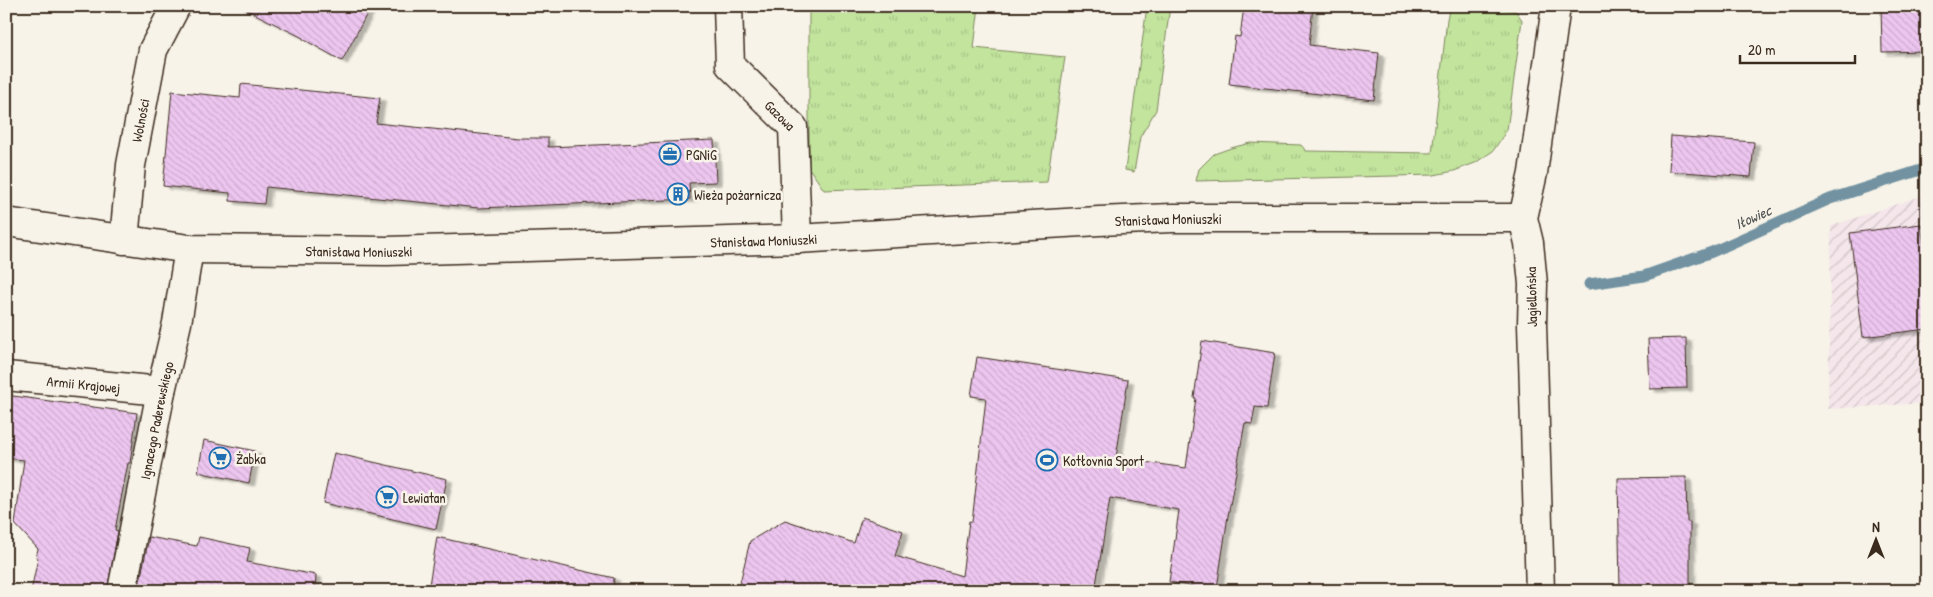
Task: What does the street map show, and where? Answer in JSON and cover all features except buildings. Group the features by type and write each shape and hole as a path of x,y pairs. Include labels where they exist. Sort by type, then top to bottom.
{"street":[{"name":"Wolności","path":"124,240 134,149 153,50 176,6"},
{"name":"Gazowa","path":"728,6 730,65 792,127 797,238"},
{"name":"Jagiellońska","path":"1540,591 1532,324 1533,284 1529,243 1522,218 1533,173 1556,6"},
{"name":"Stanisława Moniuszki","path":"6,222 190,250 387,251 797,238 1163,218 1522,218"},
{"name":"Ignacego Paderewskiego","path":"122,591 161,391 177,323 190,250"},
{"name":"Armii Krajowej","path":"6,376 161,391"}],"shaded area":[{"path":"1927,194 1927,403 1828,409 1831,226"}],"green space":[{"path":"809,6 979,6 974,48 1065,57 1047,182 824,190 809,168"},
{"path":"1147,6 1170,6 1156,110 1140,137 1134,172 1125,170"},
{"path":"1454,6 1487,6 1516,11 1522,20 1507,130 1493,151 1475,163 1454,171 1434,175 1196,181 1199,169 1214,154 1250,143 1301,145 1306,151 1432,153 1447,19 1449,11"}],"waterway":[{"name":"Iłowiec","path":"1589,284 1644,276 1712,252 1830,199 1927,168"}],"place":[{"name":"PGNiG","path":"670,154"},
{"name":"Wieża pożarnicza","path":"678,194"},
{"name":"Żabka","path":"220,458"},
{"name":"Kotłovnia Sport","path":"1047,460"},
{"name":"Lewiatan","path":"387,497"}]}
